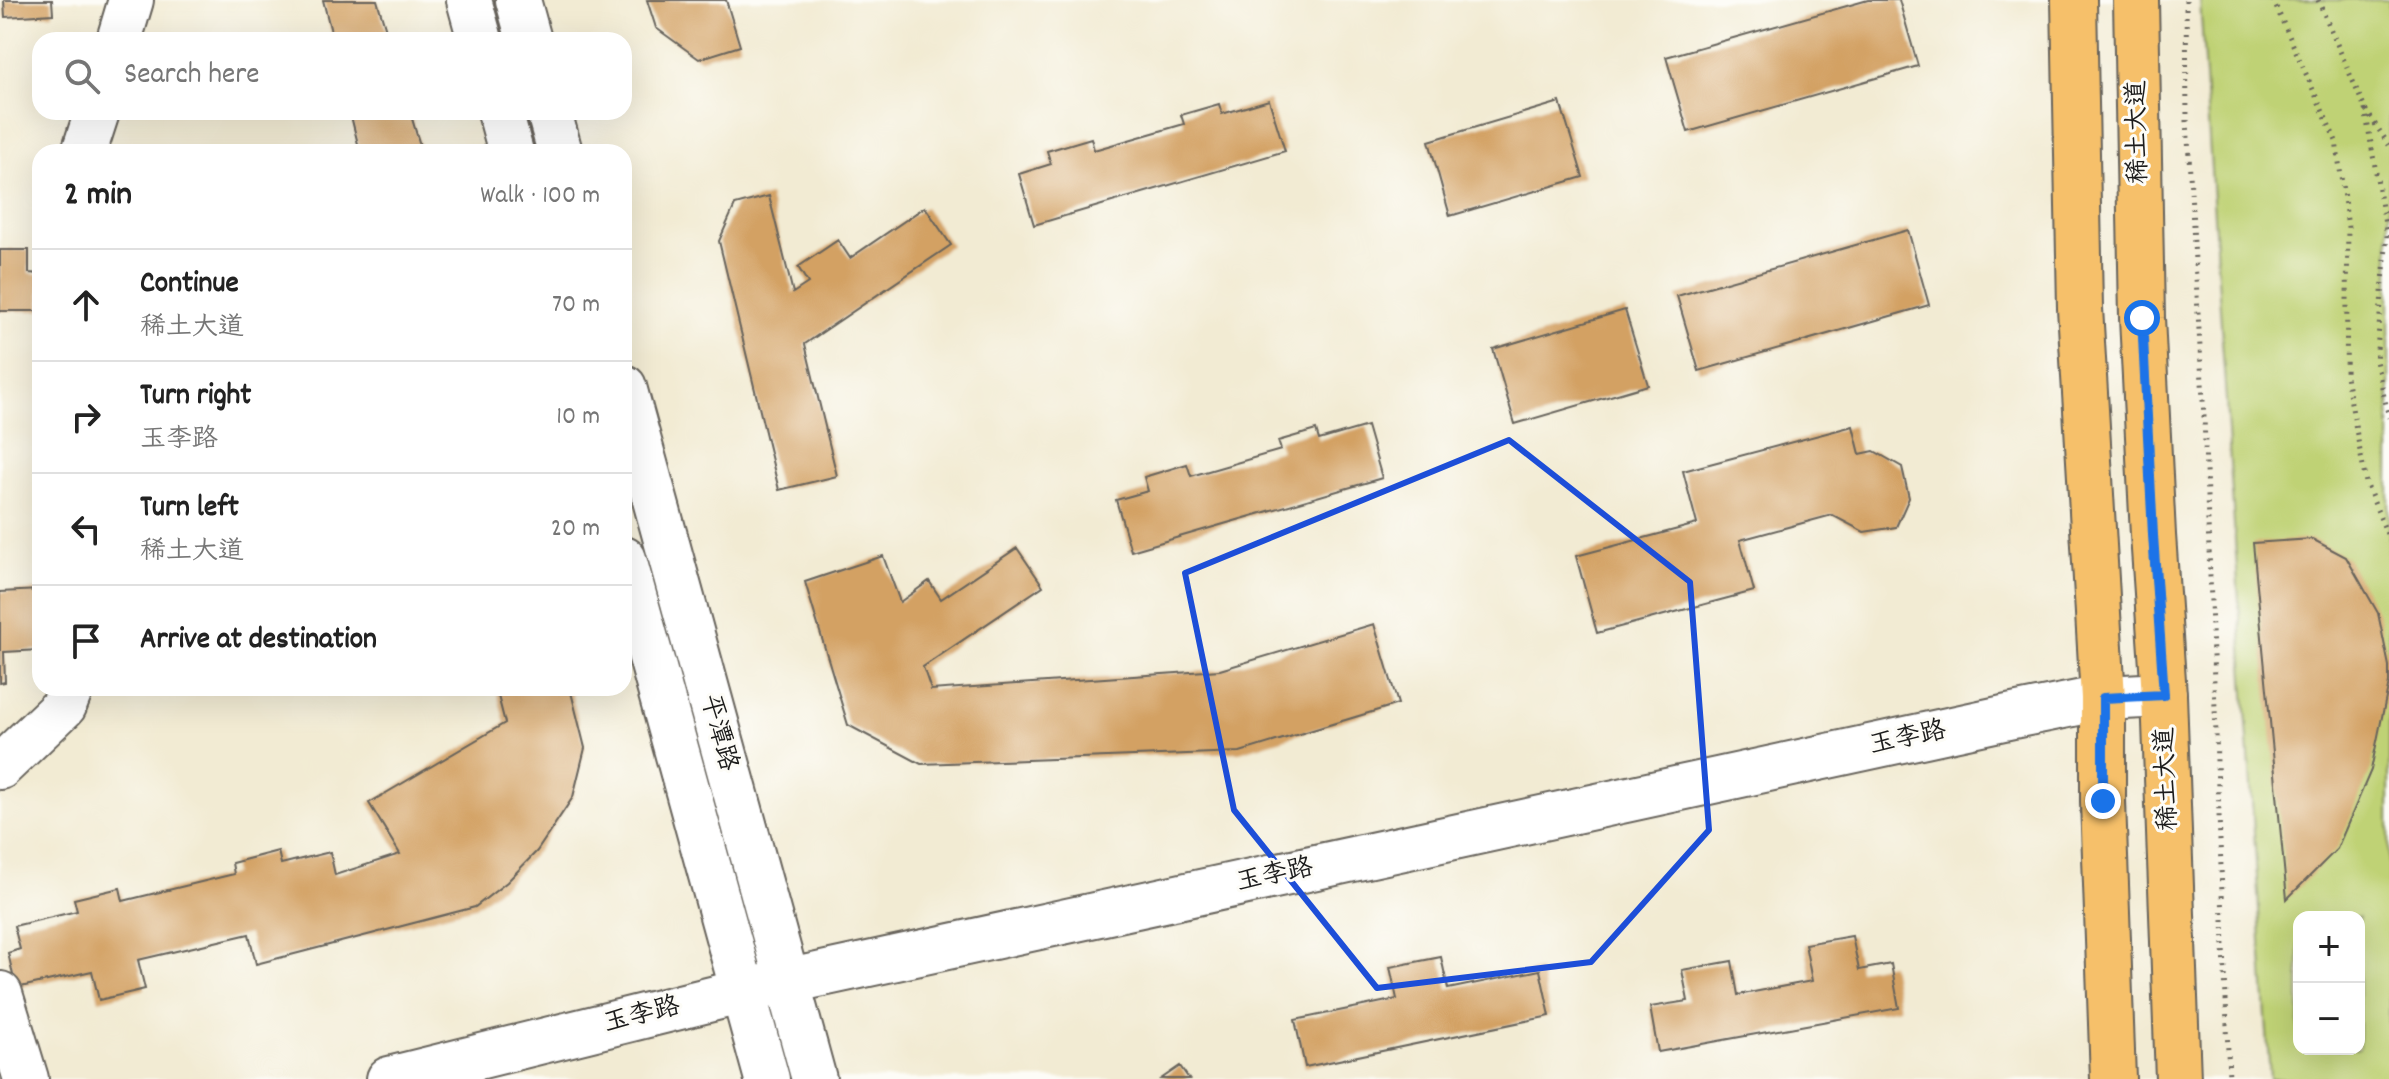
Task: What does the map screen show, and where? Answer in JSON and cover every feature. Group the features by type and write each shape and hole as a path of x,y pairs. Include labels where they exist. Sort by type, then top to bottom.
{"main road":[{"path":"2074,0 2080,308 2103,698 2103,801 2113,1079"},
{"name":"稀土大道","path":"2136,0 2143,334 2164,695 2178,1079"}],"street":[{"path":"121,32 131,0"},
{"path":"469,0 478,32"},
{"path":"518,0 527,32"},
{"path":"87,144 94,120"},
{"path":"502,120 509,144"},
{"path":"551,120 558,144"},
{"name":"平潭路","path":"632,416 814,1079"},
{"name":"平潭路","path":"632,588 767,1079"},
{"name":"玉李路","path":"389,1079 744,991 2103,698 2164,695"},
{"path":"0,767 64,706 68,696"},
{"path":"0,994 26,1079"}],"path":[{"path":"2186,0 2187,121 2204,417 2229,1079"},
{"path":"2273,0 2336,141 2348,227 2346,376 2366,483 2389,539"},
{"path":"2318,0 2365,109 2389,145"},
{"path":"2365,109 2387,236 2376,361 2389,418"}],"highlighted area":[{"path":"1509,440 1690,582 1709,830 1591,962 1377,988 1234,810 1185,573"}],"green space":[{"path":"2200,0 2389,0 2389,1079 2270,1079"}],"building":[{"path":"4,0 52,0 53,14 5,17"},
{"path":"323,0 377,0 387,32 331,32"},
{"path":"647,0 726,0 740,46 699,59 656,28"},
{"path":"1868,0 1899,0 1918,66 1688,132 1666,57"},
{"path":"1269,100 1285,151 1034,225 1019,174 1051,164 1047,151 1091,138 1094,150 1184,124 1181,115 1219,104 1222,114"},
{"path":"1560,102 1583,177 1450,216 1429,141"},
{"path":"352,120 412,120 420,144 358,144"},
{"path":"769,196 793,293 808,283 798,267 838,240 850,258 925,207 951,245 805,344 837,476 779,490 719,241 735,205"},
{"path":"1908,230 1929,305 1699,371 1677,296"},
{"path":"0,250 29,250 32,311 0,311"},
{"path":"1625,310 1648,385 1515,424 1493,349"},
{"path":"1367,426 1382,478 1131,551 1116,500 1148,491 1144,477 1187,464 1191,476 1281,450 1278,441 1316,430 1319,440"},
{"path":"1853,426 1860,454 1874,451 1902,467 1909,498 1896,527 1864,532 1832,515 1740,540 1754,591 1597,633 1576,556 1697,524 1683,471"},
{"path":"2312,539 2346,557 2378,613 2389,666 2389,683 2371,770 2337,849 2287,899 2253,543"},
{"path":"1017,548 1043,586 923,667 931,690 1220,670 1374,624 1398,704 1240,752 921,764 848,725 805,582 883,556 900,602 929,581 941,599"},
{"path":"32,590 32,650 4,652 5,682 0,683 0,592"},
{"path":"498,696 572,696 585,748 573,797 537,851 507,882 475,907 256,964 249,934 138,960 145,989 99,1000 92,971 16,988 8,953 20,949 14,926 77,911 74,899 120,888 123,901 234,874 232,863 278,851 281,864 330,852 335,875 400,854 369,803 505,723"},
{"path":"1852,936 1859,970 1891,964 1899,1008 1658,1052 1650,1007 1688,1001 1682,970 1732,961 1738,995 1812,981 1805,944"},
{"path":"1441,957 1448,989 1540,970 1550,1016 1305,1067 1295,1020 1397,999 1390,967"},
{"path":"1180,1066 1189,1079 1161,1079"}],"route":[{"path":"2103,801 2103,698 2164,695 2142,318"}]}
